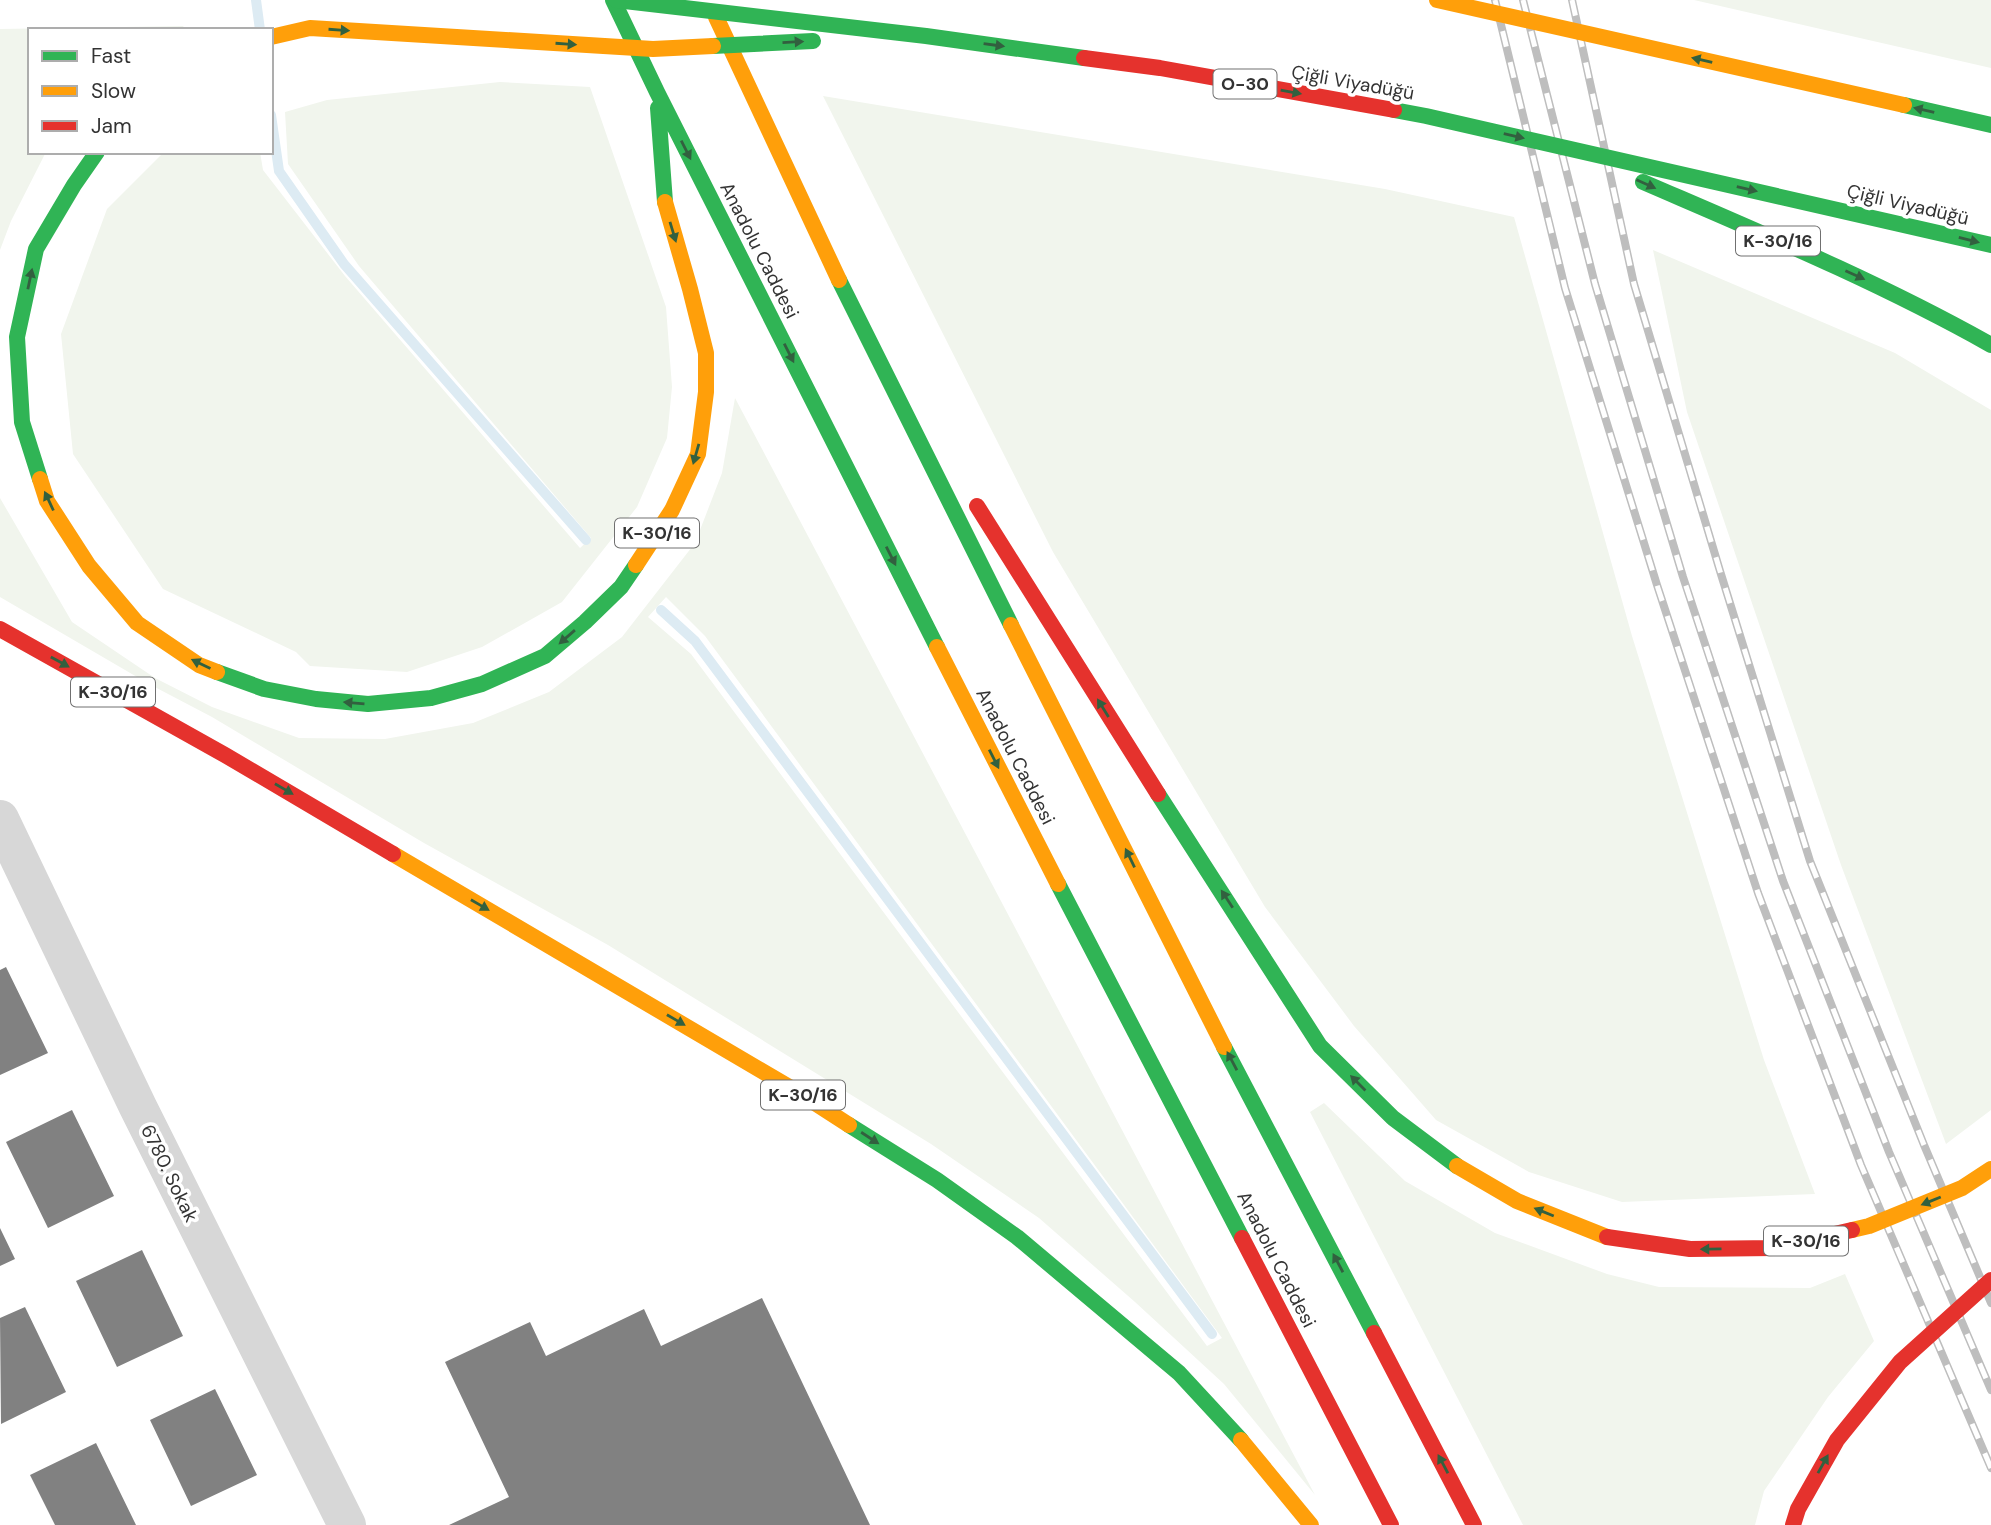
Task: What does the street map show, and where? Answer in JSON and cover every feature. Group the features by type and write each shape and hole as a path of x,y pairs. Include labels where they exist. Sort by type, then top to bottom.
{"highway":[{"name":"Çiğli Viyadüğü","path":"615,0 926,36 1160,68 1426,116 1991,245"},
{"name":"Anadolu Caddesi","path":"615,0 657,92 1043,856 1391,1525"},
{"path":"708,0 849,301 1205,1010 1474,1525"},
{"path":"1437,0 1991,125"},
{"path":"273,37 310,28 653,49 926,36"},
{"name":"K-30/16","path":"96,154 74,184 36,249 18,337 22,422 47,501 89,566 137,624 199,665 264,689 316,699 368,704 431,698 482,684 545,656 585,622 621,587 673,510 698,454 706,392 706,353 663,197 657,92"},
{"name":"K-30/16","path":"1561,147 1878,285 1942,316 1991,345"},
{"path":"849,301 937,442"},
{"name":"K-30/16","path":"966,488 1320,1046 1393,1118 1455,1165 1517,1201 1607,1237 1690,1249 1773,1248 1869,1226 1962,1188 1991,1169"},
{"name":"K-30/16","path":"0,629 225,755 801,1094 937,1180 1017,1237 1179,1373 1256,1457 1311,1525"},
{"path":"1793,1525 1798,1508 1837,1440 1899,1363 1991,1280"}],"street":[{"name":"6780. Sokak","path":"0,819 138,1107 347,1525"}],"shaded area":[{"path":"1694,0 1991,0 1991,68"},
{"path":"184,26 182,28 61,28"},
{"path":"0,29 28,29 28,154 45,154 11,221 0,250"},
{"path":"500,82 590,87 666,307 672,387 667,438 637,507 562,602 482,647 407,672 310,666 296,652 163,589 73,454 61,334 107,209 162,154 260,154 263,170 345,276 580,548 591,538 359,266 288,164 285,112 327,100"},
{"path":"823,96 1385,189 1514,217 1632,636 1764,1060 1815,1194 1622,1202 1529,1172 1436,1120 1354,1026 1265,907 1053,552"},
{"path":"1653,250 1895,353 1991,410 1991,1110 1946,1144 1841,865 1687,412"},
{"path":"735,398 1315,1495 1224,1384 1135,1302 1039,1218 931,1144 608,945 424,843 212,717 149,684 0,597 0,498 72,622 155,678 212,707 299,738 385,739 473,723 549,692 622,637 695,543 722,473","holes":["666,597 705,636 1222,1338 1207,1346 691,654 648,617"]},
{"path":"1324,1103 1405,1181 1495,1233 1607,1274 1659,1287 1810,1288 1845,1274 1874,1341 1828,1397 1764,1491 1755,1525 1523,1525 1310,1112"}],"building":[{"path":"6,967 48,1053 0,1075 0,970"},
{"path":"72,1110 114,1196 48,1228 6,1142"},
{"path":"0,1228 15,1259 0,1266"},
{"path":"142,1250 183,1336 117,1367 76,1281"},
{"path":"762,1298 870,1525 449,1525 509,1497 445,1362 530,1322 546,1356 644,1309 661,1346"},
{"path":"25,1307 66,1392 1,1424 0,1318"},
{"path":"215,1389 257,1475 191,1506 150,1420"},
{"path":"96,1443 136,1525 55,1525 30,1475"}],"waterway":[{"path":"256,0 260,28"},
{"path":"273,129 279,171 344,264 586,540"},
{"path":"661,610 695,641 1212,1334"}],"railway":[{"path":"1495,0 1565,288 1657,585 1758,893 1861,1165 1991,1468"},
{"path":"1523,0 1595,284 1683,577 1783,881 1889,1152 1991,1390"},
{"path":"1572,0 1634,284 1810,861 1924,1145 1991,1303"}],"traffic: fast":[{"path":"613,0 937,647"},
{"path":"616,0 926,36 1084,58"},
{"path":"713,46 813,41"},
{"path":"1904,105 1991,125"},
{"path":"658,108 665,202"},
{"path":"1394,110 1991,245"},
{"path":"40,479 22,422 17,337 36,249 96,154"},
{"path":"1643,182 1863,279 1991,345"},
{"path":"839,280 1011,625"},
{"path":"217,672 264,689 316,699 368,704 431,698 482,684 545,656 621,587 636,565"},
{"path":"1158,794 1320,1046 1393,1118 1457,1166"},
{"path":"1058,884 1242,1238"},
{"path":"1224,1047 1374,1333"},
{"path":"849,1125 937,1180 1017,1237 1179,1373 1241,1440"}],"traffic: slow":[{"path":"1437,0 1904,105"},
{"path":"716,17 839,280"},
{"path":"273,37 310,28 653,49 713,46"},
{"path":"636,565 672,510 698,454 706,392 706,353 665,202"},
{"path":"40,479 47,501 89,566 137,623 199,665 217,672"},
{"path":"1011,625 1224,1047"},
{"path":"937,647 1058,884"},
{"path":"393,854 801,1094 849,1125"},
{"path":"1457,1166 1517,1201 1607,1237"},
{"path":"1852,1230 1869,1226 1962,1188 1991,1169"},
{"path":"1241,1440 1311,1525"}],"traffic: jam":[{"path":"1084,58 1160,68 1394,110"},
{"path":"977,506 1158,794"},
{"path":"0,629 225,755 393,854"},
{"path":"1607,1237 1690,1249 1774,1248 1852,1230"},
{"path":"1242,1238 1391,1525"},
{"path":"1793,1525 1798,1509 1837,1440 1900,1362 1991,1280"},
{"path":"1374,1333 1474,1525"}]}
